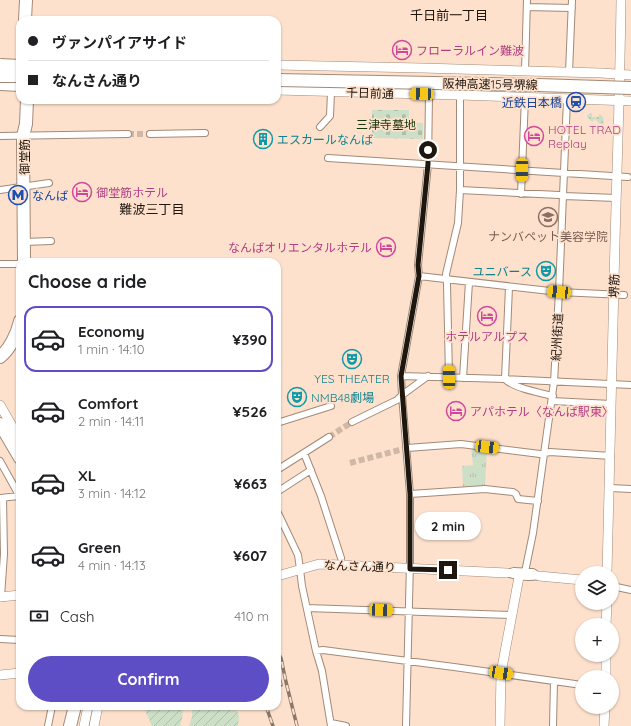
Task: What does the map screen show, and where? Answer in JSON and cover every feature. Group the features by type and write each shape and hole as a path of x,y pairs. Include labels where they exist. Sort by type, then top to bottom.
{"highway":[{"path":"25,16 26,0"},
{"path":"0,65 16,66"},
{"path":"0,76 16,76"},
{"name":"阪神高速15号堺線","path":"281,80 631,88"},
{"name":"御堂筋","path":"24,258 23,136 26,124 27,104"},
{"path":"0,357 8,348 16,334"},
{"path":"0,424 16,451"},
{"path":"70,726 74,710"}],"main road":[{"name":"堺筋","path":"607,566 621,0"},
{"path":"0,61 16,61"},
{"path":"281,65 569,72 631,75"},
{"path":"0,85 16,86"},
{"name":"千日前通","path":"281,90 631,101"},
{"path":"0,405 16,433"},
{"name":"なんさん通り","path":"281,575 319,564 507,572"},
{"name":"紀州街道","path":"500,726 501,673 512,615 522,574"},
{"name":"なんさん通り","path":"539,576 575,579"},
{"path":"0,597 16,595"},
{"path":"0,675 16,673"},
{"path":"84,726 87,710"},
{"path":"94,726 97,710"},
{"path":"604,726 605,714"}],"street":[{"path":"569,72 572,0"},
{"path":"525,71 527,3 572,8"},
{"path":"320,127 330,116 331,92"},
{"path":"406,726 410,569 410,494 401,376 419,276 418,265 428,164 429,95"},
{"path":"449,377 446,274 458,223 460,190 460,95"},
{"path":"521,194 525,98"},
{"name":"紀州街道","path":"522,574 533,533 554,382 564,196 567,99"},
{"path":"150,134 205,133"},
{"path":"0,136 128,134"},
{"path":"328,158 617,175 628,177"},
{"path":"0,190 49,182"},
{"path":"460,190 616,198"},
{"path":"24,242 50,241"},
{"path":"0,264 16,264"},
{"path":"419,276 559,292 624,295"},
{"path":"463,378 469,282"},
{"path":"510,287 505,379 508,383 552,399 611,404"},
{"path":"401,376 631,385"},
{"path":"352,422 397,400 428,376"},
{"path":"281,422 330,406"},
{"path":"281,467 329,437"},
{"path":"407,448 461,444 540,454 550,452 611,456"},
{"path":"304,453 321,496 341,558"},
{"path":"0,461 16,489"},
{"path":"281,489 311,470"},
{"path":"610,488 631,488"},
{"path":"410,494 485,489 513,492 516,494 518,499 538,502"},
{"path":"0,597 4,554 2,498 16,496"},
{"path":"281,520 298,556 302,586 316,651 322,671 331,724 346,726"},
{"name":"なんさん通り","path":"507,572 514,576 522,574 532,578 539,576"},
{"path":"619,587 631,590"},
{"path":"307,608 512,615"},
{"path":"0,639 16,640"},
{"path":"316,651 323,650 575,684"},
{"path":"552,726 554,681"},
{"path":"48,726 51,710"}],"green space":[{"name":"三津寺墓地","path":"372,110 409,110 409,123 423,123 423,139 372,138"},
{"path":"590,113 592,113 592,117 599,117 599,114 602,116 604,121 603,127 595,119 592,122 587,117"},
{"path":"471,447 487,449 485,486 463,487 462,466 473,465"},
{"path":"145,710 183,710 180,726 152,726"},
{"path":"192,710 236,710 239,715 238,726 189,726 192,717"}],"tunnel":[{"path":"128,134 150,134"},
{"path":"329,437 352,422"},
{"path":"350,463 407,448"}],"railway":[{"path":"281,658 297,726"},
{"path":"267,710 273,726"}],"place":[{"name":"フローラルイン難波","path":"402,50"},
{"name":"近鉄日本橋","path":"576,102"},
{"name":"HOTEL TRAD Replay","path":"534,136"},
{"name":"エスカールなんば","path":"263,139"},
{"name":"御堂筋ホテル","path":"82,192"},
{"name":"なんば","path":"18,195"},
{"name":"ナンバペット美容学院","path":"548,217"},
{"name":"なんばオリエンタルホテル","path":"386,247"},
{"name":"ユニバース","path":"546,271"},
{"name":"ホテルアルプス","path":"487,316"},
{"name":"YES THEATER","path":"352,359"},
{"name":"NMB48劇場","path":"297,397"},
{"name":"アパホテル〈なんば駅東〉","path":"456,411"}],"district":[{"name":"千日前一丁目","path":"449,15"},
{"name":"難波三丁目","path":"152,209"}],"route":[{"path":"428,150 428,164 418,265 419,276 401,376 410,494 410,569 448,570"}]}
